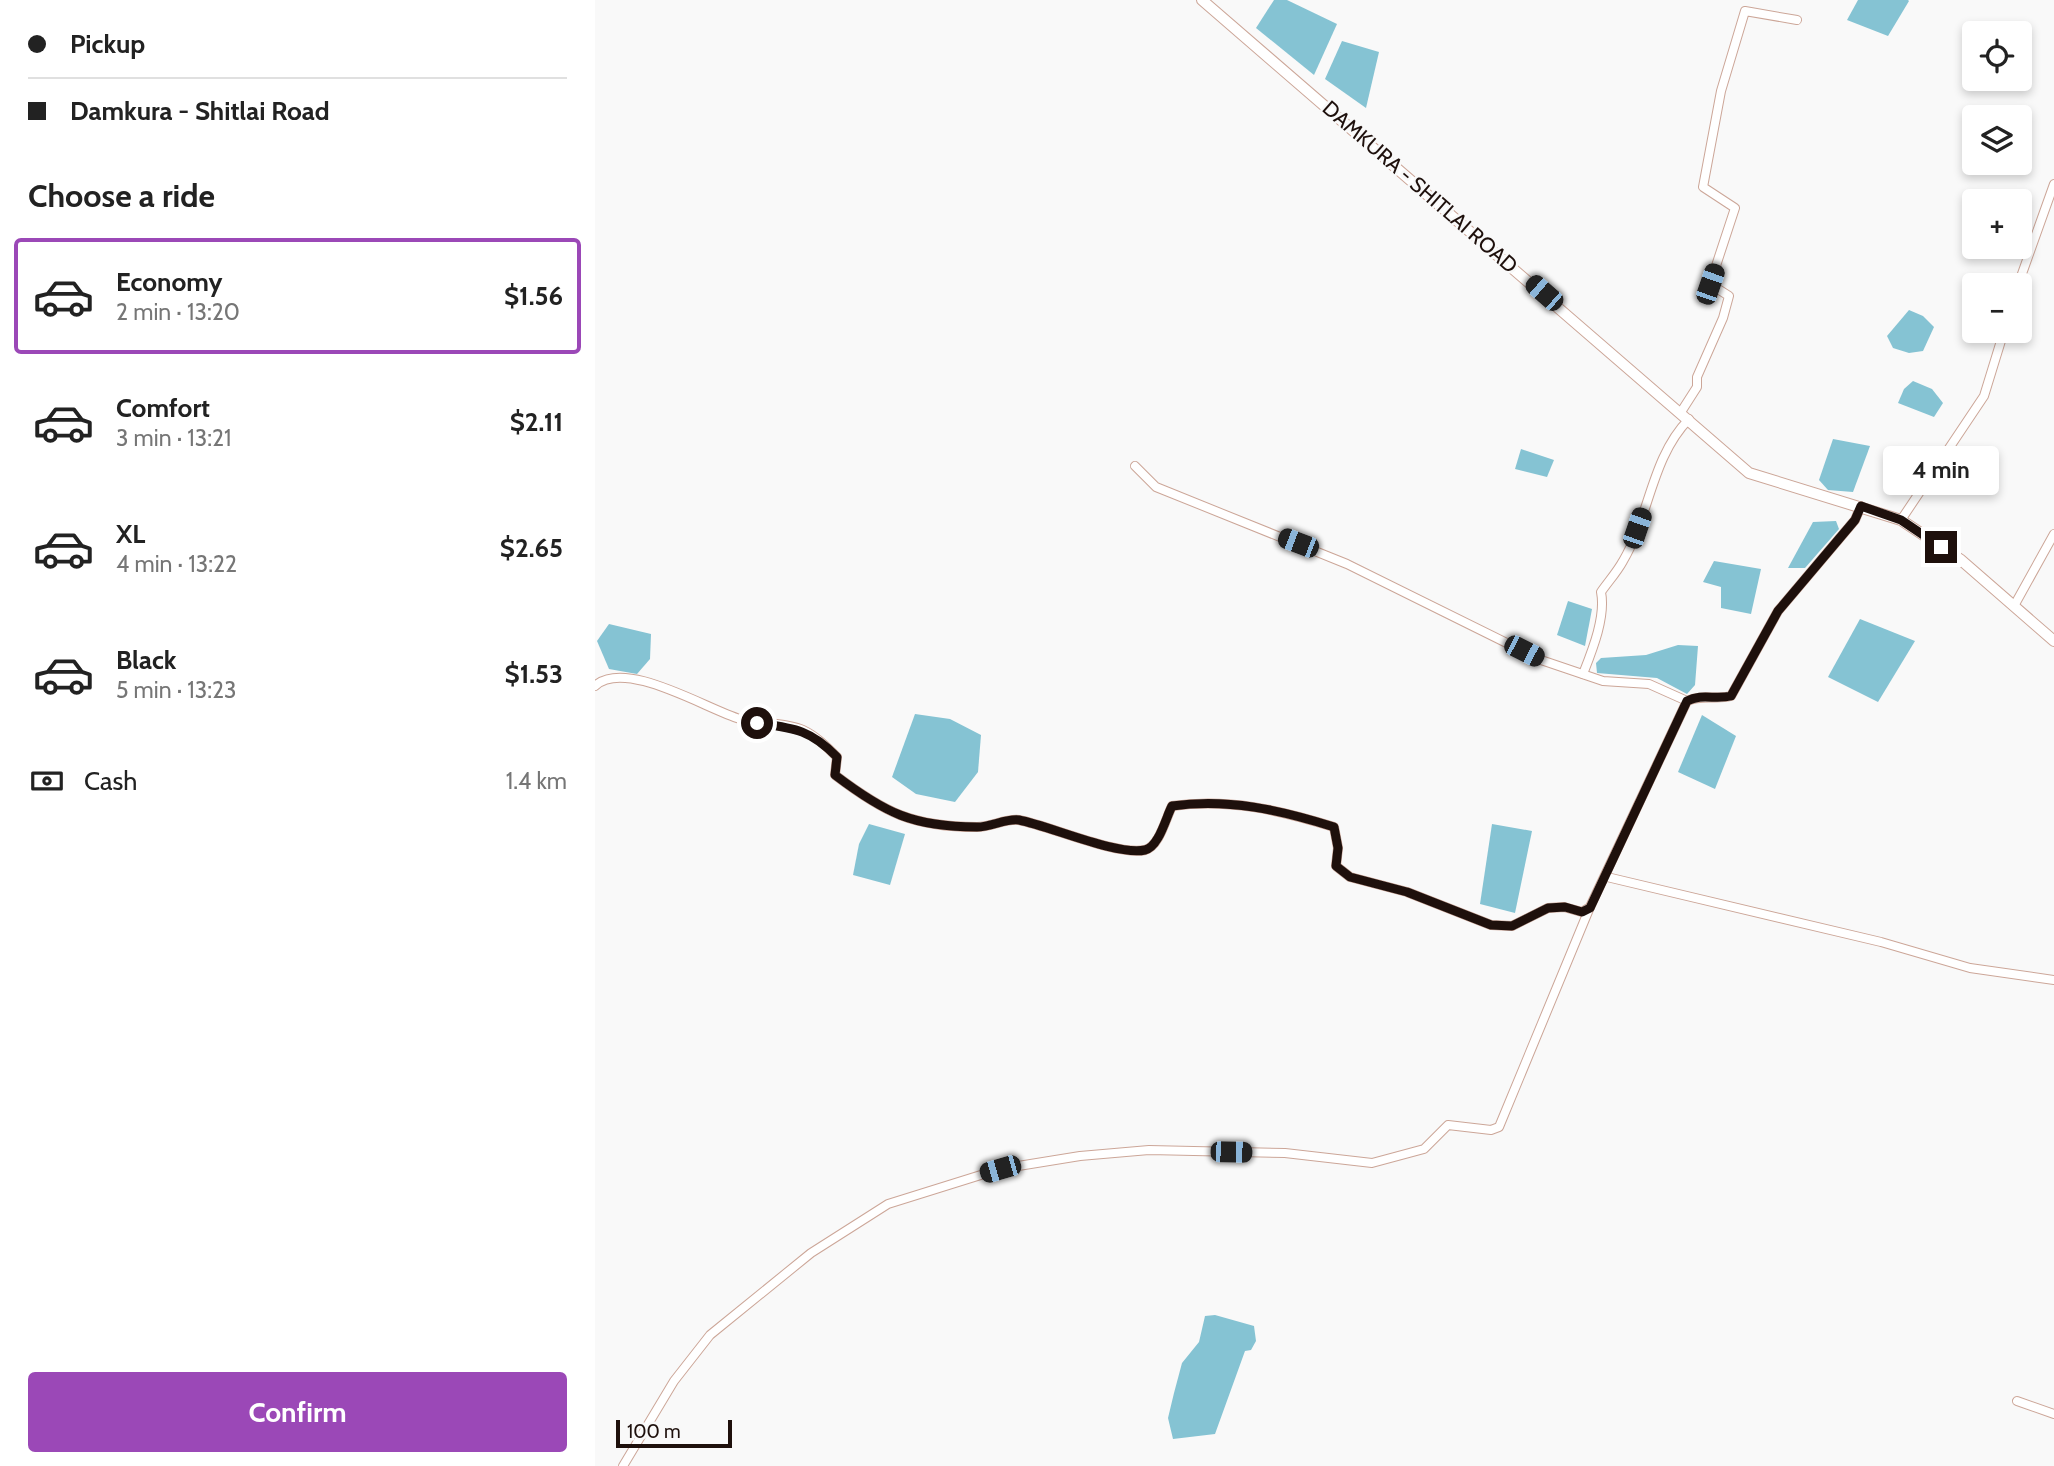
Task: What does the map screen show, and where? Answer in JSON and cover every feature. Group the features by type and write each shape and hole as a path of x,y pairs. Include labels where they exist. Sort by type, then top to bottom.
{"street":[{"name":"DAMKURA - SHITLAI ROAD","path":"1202,0 1749,472 1901,520 1961,560 2054,641"},
{"path":"1583,674 1596,635 1601,592 1623,562 1663,457 1697,387 1697,377 1723,318 1729,296 1710,284 1735,208 1703,187 1721,90 1745,11 1797,20"},
{"path":"2022,273 2054,184"},
{"path":"1901,520 1984,397 2000,343"},
{"path":"1135,466 1156,487 1316,550 1541,660 1603,681 1649,684 1687,701"},
{"path":"623,1466 674,1381 710,1335 811,1253 888,1204 1000,1169 1080,1156 1150,1150 1285,1153 1372,1163 1424,1149 1448,1125 1491,1130 1499,1127 1590,908 1607,877 1687,701 1698,695 1719,699 1731,696 1778,611 1855,520 1861,506"},
{"path":"2014,606 2054,534"},
{"path":"595,686 602,680 630,678 660,686 720,713 757,723 802,729 824,743 837,757 835,775 869,801 895,815 935,825 991,827 1016,819 1124,849 1145,850 1154,845 1172,806 1206,801 1237,804 1334,827 1338,848 1336,866 1350,877 1407,892 1491,925 1512,926 1548,908 1565,907 1582,912 1590,908"},
{"path":"1607,877 1881,942 1970,968 2054,980"},
{"path":"2017,1401 2054,1415"}],"water":[{"path":"1274,0 1287,0 1337,24 1314,75 1256,28"},
{"path":"1858,0 1909,1 1888,36 1847,20"},
{"path":"1342,41 1379,52 1366,108 1325,79"},
{"path":"1909,310 1923,316 1934,327 1923,351 1909,353 1893,348 1887,336"},
{"path":"1913,381 1932,389 1943,403 1934,417 1898,403 1904,389"},
{"path":"1833,439 1870,446 1853,492 1828,490 1819,480"},
{"path":"1521,449 1554,460 1547,477 1515,469"},
{"path":"1836,521 1839,529 1805,568 1788,568 1813,522"},
{"path":"1714,561 1761,569 1751,614 1721,608 1721,587 1703,582"},
{"path":"1568,601 1592,609 1585,646 1557,635"},
{"path":"1860,619 1915,641 1878,702 1828,677"},
{"path":"609,624 651,634 650,659 637,674 609,669 597,641"},
{"path":"1678,645 1698,646 1695,685 1687,694 1657,678 1597,673 1596,663 1601,658 1646,655"},
{"path":"915,714 950,719 981,735 978,772 955,802 916,794 892,777"},
{"path":"1702,715 1736,736 1715,789 1678,772"},
{"path":"869,824 905,834 890,885 853,875 859,844"},
{"path":"1492,824 1532,831 1515,913 1480,904"},
{"path":"1215,1315 1254,1326 1256,1341 1251,1350 1245,1351 1215,1434 1173,1439 1168,1418 1182,1363 1199,1342 1205,1316"}],"route":[{"path":"757,723 802,729 824,743 837,757 835,775 869,801 895,815 935,825 969,827 991,827 1016,819 1124,849 1145,850 1154,845 1172,806 1206,801 1277,811 1334,827 1338,848 1336,866 1350,877 1407,892 1491,925 1512,926 1548,908 1565,907 1582,912 1590,908 1607,877 1687,701 1698,695 1719,699 1731,696 1750,666 1778,611 1855,520 1861,506 1901,520 1941,547"}]}
